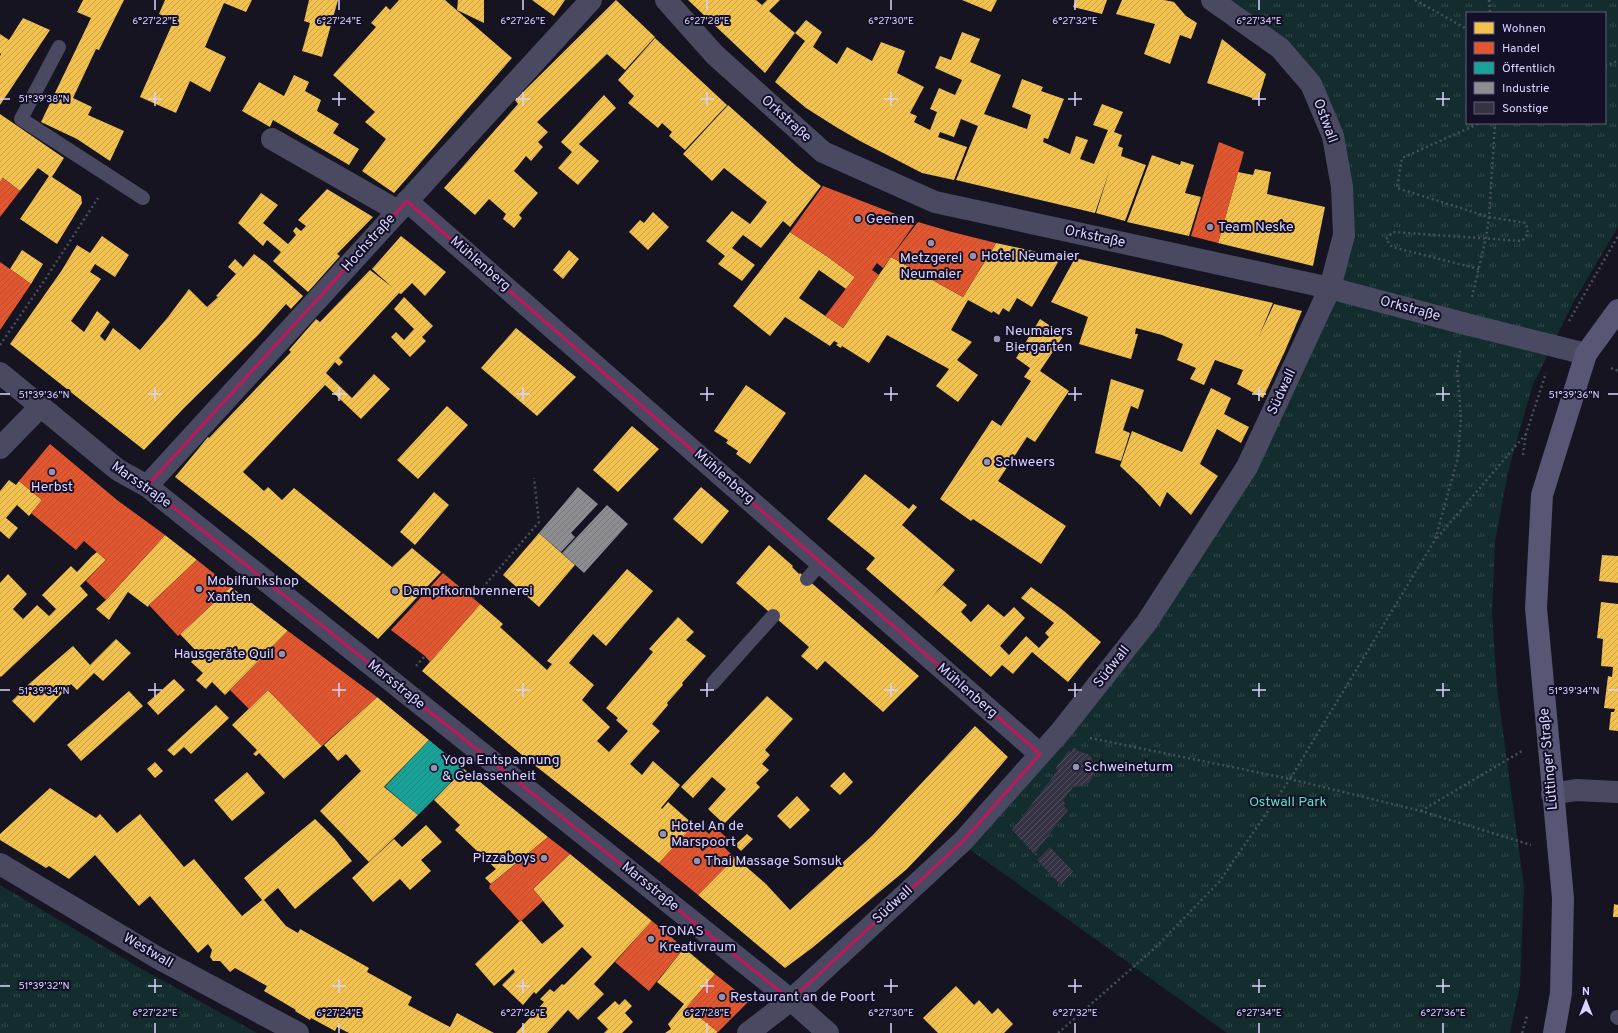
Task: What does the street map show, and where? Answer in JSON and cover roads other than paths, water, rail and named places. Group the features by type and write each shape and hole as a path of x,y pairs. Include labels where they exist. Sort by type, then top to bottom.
{"street":[{"name":"Hochstraße","path":"147,486 591,0"},
{"name":"Orkstraße","path":"666,0 715,55 823,152 935,202 1330,288 1586,354"},
{"name":"Ostwall","path":"1212,0 1280,48 1311,84 1334,136 1342,187 1344,235 1330,288"},
{"name":"Mühlenberg","path":"272,139 403,206 821,563 1040,754"},
{"name":"Südwall","path":"791,1000 963,840 1061,731 1147,622 1247,467 1330,288"},
{"name":"Lüttinger Straße","path":"1554,1033 1561,993 1563,898 1552,794 1536,608 1542,495 1586,354 1618,310"},
{"name":"Marsstraße","path":"0,373 118,470 147,486 791,1000 828,1033"},
{"path":"0,448 40,407"},
{"path":"1552,794 1576,790 1618,792"},
{"name":"Westwall","path":"0,864 158,958 298,1033"},
{"path":"748,1033 791,1000"}],"lane":[{"path":"58,47 21,118 143,198"},
{"path":"807,579 821,563"},
{"path":"713,683 773,616"}],"place":[{"name":"Geenen","path":"858,219"},
{"name":"Team Neske","path":"1210,227"},
{"name":"Metzgerei Neumaier","path":"931,243"},
{"name":"Hotel Neumaier","path":"973,256"},
{"name":"Neumaiers Biergarten","path":"997,339"},
{"name":"Schweers","path":"987,462"},
{"name":"Herbst","path":"52,472"},
{"name":"Mobilfunkshop Xanten","path":"199,589"},
{"name":"Dampfkornbrennerei","path":"395,591"},
{"name":"Hausgeräte Quil","path":"282,654"},
{"name":"Schweineturm","path":"1076,767"},
{"name":"Yoga Entspannung & Gelassenheit","path":"434,768"},
{"name":"Hotel An de Marspoort","path":"663,834"},
{"name":"Pizzaboys","path":"544,858"},
{"name":"Thai Massage Somsuk","path":"697,861"},
{"name":"TONAS Kreativraum","path":"651,939"},
{"name":"Restaurant an de Poort","path":"722,997"}],"park label":[{"name":"Ostwall Park","path":"1288,802"}]}
